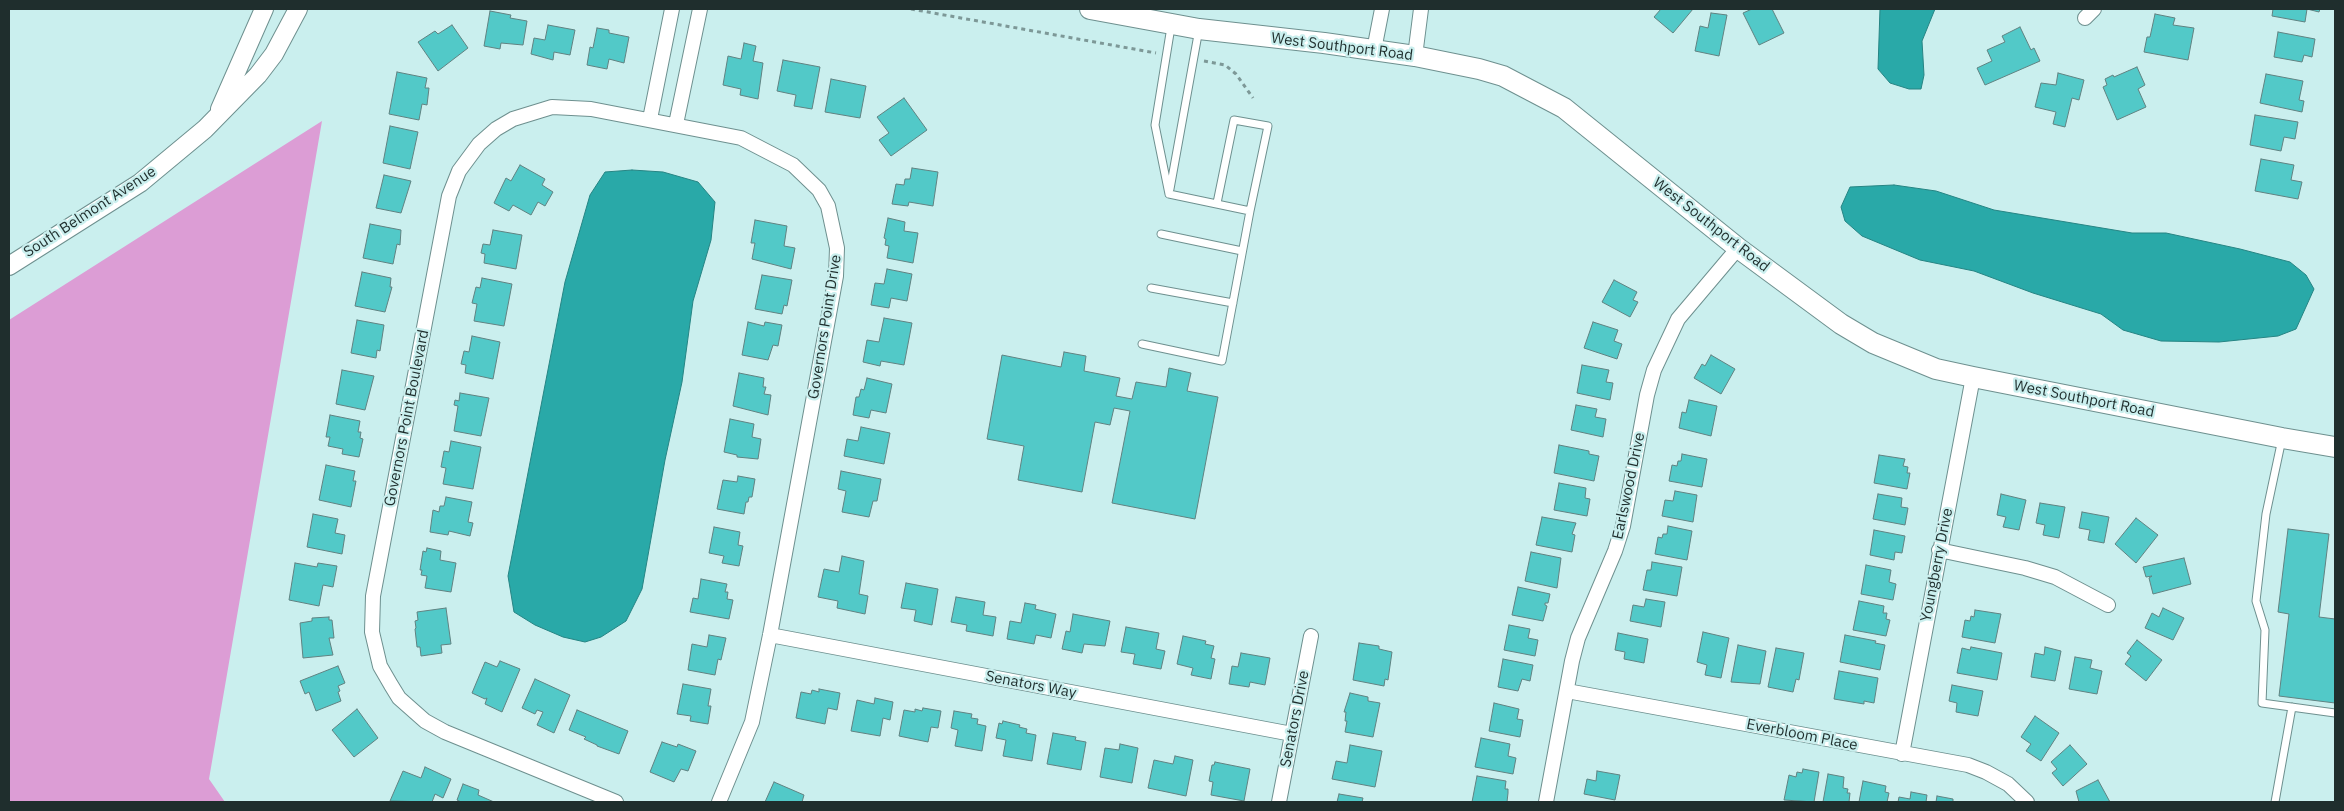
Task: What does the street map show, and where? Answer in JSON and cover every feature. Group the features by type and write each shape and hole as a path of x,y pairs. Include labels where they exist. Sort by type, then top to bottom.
{"main road":[{"name":"West Southport Road","path":"1090,9 1199,29 1414,56 1479,69 1503,76 1564,108 1738,248 1841,324 1872,343 1936,369 2335,447"}],"street":[{"name":"South Belmont Avenue","path":"215,118 264,9"},
{"name":"South Belmont Avenue","path":"9,266 140,183 215,118 258,75 278,47 298,9"},
{"path":"650,119 672,9"},
{"path":"676,124 700,9"},
{"path":"1374,50 1382,9"},
{"path":"1414,56 1421,9"},
{"name":"Governors Point Drive","path":"496,129 513,119 552,108 582,108 650,119 741,138 793,166 819,190 828,206 837,248 836,276 770,635 752,722 719,802"},
{"name":"Governors Point Boulevard","path":"496,129 468,156 459,171 449,196 372,603 373,639 380,666 399,698 425,721 445,732 616,802"},
{"name":"Earlswood Drive","path":"1546,802 1566,691 1578,638 1620,534 1647,395 1657,362 1678,319 1738,248"},
{"name":"Youngberry Drive","path":"1902,754 1973,377"},
{"path":"1939,550 2025,568 2054,577 2108,605"},
{"name":"Senators Way","path":"770,635 1292,734"},
{"name":"Senators Drive","path":"1279,802 1311,636"},
{"name":"Everbloom Place","path":"1566,691 1980,769 2008,784 2027,802"}],"lane":[{"path":"1170,194 1155,125 1171,24"},
{"path":"1170,194 1199,29"},
{"path":"1142,344 1222,361 1242,251 1268,126 1234,120 1217,203"},
{"path":"1170,194 1250,211"},
{"path":"1161,234 1242,251"},
{"path":"1151,288 1233,303"},
{"path":"2282,438 2266,514 2256,601 2265,630 2262,703 2335,713"},
{"path":"2275,802 2292,707"}],"path":[{"path":"911,9 1151,52"},
{"path":"1210,61 1225,65 1236,74 1253,98"}],"shaded area":[{"path":"322,121 209,779 225,802 9,802 9,320"}],"water":[{"path":"1880,9 1935,9 1922,41 1924,75 1921,89 1909,89 1890,83 1878,69"},
{"path":"632,170 663,172 698,182 715,202 711,240 693,301 682,382 665,460 642,589 626,621 601,637 585,642 563,637 535,625 514,612 508,576 565,282 590,195 605,172"},
{"path":"1894,185 1936,191 1994,210 2132,233 2166,233 2240,249 2290,262 2306,275 2314,289 2296,329 2278,336 2219,342 2161,341 2123,330 2101,314 2033,293 1974,271 1920,260 1862,236 1845,221 1841,207 1850,187"}],"building":[{"path":"1661,9 1693,9 1673,33 1654,17"},
{"path":"1752,9 1772,9 1784,33 1759,45 1743,13"},
{"path":"2273,9 2307,9 2305,22 2272,16"},
{"path":"2307,9 2320,9 2319,12"},
{"path":"490,11 511,15 510,18 527,21 523,45 501,43 500,49 484,46"},
{"path":"1711,13 1727,15 1719,56 1695,51 1700,26 1708,28"},
{"path":"2155,14 2175,18 2173,25 2194,28 2188,60 2144,52 2147,37 2150,37"},
{"path":"452,25 468,48 438,71 418,42 435,31 438,34"},
{"path":"548,25 575,30 570,55 554,52 553,60 531,54 534,38 545,40"},
{"path":"2020,27 2031,50 2034,48 2040,61 1985,85 1977,68 1992,61 1987,50 2005,42 2002,36"},
{"path":"597,28 609,30 609,33 629,37 624,63 609,59 607,69 587,65 590,47 593,48"},
{"path":"2278,32 2315,39 2312,57 2304,55 2302,62 2274,57"},
{"path":"744,43 756,46 753,61 763,63 758,99 740,95 741,89 723,85 728,56 741,59"},
{"path":"783,60 820,67 812,109 794,106 796,95 777,91"},
{"path":"2137,67 2145,85 2138,89 2146,107 2117,120 2103,87 2107,85 2105,79"},
{"path":"397,72 427,78 425,88 429,88 427,105 422,104 419,120 389,114"},
{"path":"2058,73 2084,80 2079,100 2072,98 2065,127 2053,124 2056,112 2035,107 2041,83 2056,85"},
{"path":"2266,74 2303,81 2299,100 2304,101 2302,112 2260,103"},
{"path":"831,79 866,86 860,118 825,112"},
{"path":"904,98 927,130 891,156 879,140 889,133 877,117"},
{"path":"2255,115 2298,122 2295,139 2284,137 2281,151 2250,145"},
{"path":"390,126 418,132 410,169 383,163"},
{"path":"2261,159 2294,165 2291,180 2302,182 2298,199 2255,191"},
{"path":"520,165 545,179 542,185 553,192 545,206 538,202 531,215 513,205 509,211 494,203 506,178 511,181"},
{"path":"912,168 938,172 933,206 909,202 908,206 892,204 896,184 904,185 905,179 910,179"},
{"path":"384,175 411,181 401,213 376,208"},
{"path":"888,218 905,222 904,231 918,233 913,263 887,258 889,246 885,245 886,239 884,238"},
{"path":"755,220 787,226 784,246 795,248 791,269 752,259 755,243 751,243"},
{"path":"370,224 401,230 400,245 397,244 393,264 363,258"},
{"path":"493,230 522,235 516,269 484,263 485,254 481,253 483,244 490,245"},
{"path":"887,269 912,274 907,301 891,298 889,308 871,305 875,283 884,284"},
{"path":"362,272 391,278 390,287 392,287 385,312 355,306"},
{"path":"762,275 792,280 787,306 784,305 782,314 755,309"},
{"path":"482,278 512,284 504,326 474,321 477,304 472,303 476,287 480,288"},
{"path":"1614,280 1637,292 1633,300 1638,302 1630,317 1602,302"},
{"path":"884,318 912,323 904,365 881,361 880,366 863,362 867,340 879,342"},
{"path":"357,320 384,325 380,351 377,350 376,358 351,353"},
{"path":"748,322 764,326 765,322 782,325 778,346 773,345 768,360 742,355"},
{"path":"1593,322 1618,330 1614,341 1622,344 1617,359 1584,348"},
{"path":"472,336 500,342 493,379 465,373 466,365 461,364 464,351 469,352"},
{"path":"1064,352 1086,356 1084,371 1120,378 1116,396 1132,399 1136,382 1166,387 1169,368 1191,373 1187,391 1218,397 1195,519 1112,503 1130,411 1114,408 1110,425 1095,422 1082,492 1018,480 1024,446 987,439 1002,355 1061,367"},
{"path":"1711,355 1735,369 1721,394 1694,378 1702,364 1705,366"},
{"path":"1582,365 1609,370 1606,382 1613,383 1610,400 1577,393"},
{"path":"342,370 374,376 365,410 336,404"},
{"path":"739,373 764,378 763,387 766,387 764,394 771,395 768,415 733,406"},
{"path":"867,378 892,384 886,413 871,410 869,418 853,415 856,397 859,397 861,389 864,390"},
{"path":"460,393 489,398 481,436 454,431 458,406 454,405 455,400 459,401"},
{"path":"1689,400 1717,406 1711,436 1679,428 1682,412 1686,413"},
{"path":"1576,405 1597,409 1595,417 1606,419 1603,437 1571,430"},
{"path":"330,415 360,421 358,432 361,432 360,438 363,439 359,457 342,454 343,449 328,446 330,437 326,437"},
{"path":"730,419 754,424 752,437 761,439 758,459 737,457 737,455 724,452"},
{"path":"861,427 890,433 884,464 844,456 847,439 858,441"},
{"path":"451,441 481,447 473,489 443,484 446,468 441,467 444,451 449,452"},
{"path":"1559,445 1589,451 1589,454 1599,456 1594,481 1554,473"},
{"path":"1682,454 1707,459 1702,487 1669,481 1672,465 1677,466 1678,461 1681,461"},
{"path":"1879,455 1905,459 1903,466 1908,467 1907,473 1910,473 1907,489 1874,483"},
{"path":"326,465 355,471 353,481 356,481 351,507 319,500"},
{"path":"841,471 881,479 877,501 873,501 869,517 842,512 846,491 838,489"},
{"path":"738,476 755,479 752,497 749,497 748,502 746,502 744,514 717,509 723,480 737,482"},
{"path":"1559,483 1586,488 1585,498 1590,499 1587,516 1554,510"},
{"path":"1675,491 1697,495 1693,522 1662,516 1665,500 1673,501"},
{"path":"1878,494 1902,498 1901,507 1908,508 1905,525 1873,519"},
{"path":"2001,494 2026,500 2019,530 2003,527 2006,517 1997,515"},
{"path":"446,497 472,502 468,522 473,523 470,536 449,531 448,535 430,532 433,510 439,512 440,506 444,506"},
{"path":"2040,503 2065,507 2059,538 2043,535 2045,525 2036,523"},
{"path":"2082,512 2109,517 2104,543 2088,540 2090,530 2079,528"},
{"path":"313,514 338,519 335,533 345,535 342,554 307,547"},
{"path":"1542,517 1576,523 1572,534 1575,535 1572,552 1536,545"},
{"path":"2136,518 2158,535 2136,563 2115,544"},
{"path":"1668,526 1692,531 1687,560 1655,554 1658,537 1662,538 1663,534 1667,534"},
{"path":"714,527 740,532 738,545 743,546 739,566 722,563 724,556 709,553"},
{"path":"2288,529 2329,534 2319,617 2335,619 2335,703 2279,696 2289,614 2278,612"},
{"path":"1874,530 1905,536 1902,553 1895,552 1894,560 1870,555"},
{"path":"427,548 441,551 440,560 456,563 451,592 425,588 427,576 421,575 422,570 420,570 423,551 426,552"},
{"path":"1531,552 1561,558 1557,588 1525,581"},
{"path":"842,556 864,561 859,594 868,596 865,614 837,608 838,601 818,597 824,569 839,572"},
{"path":"2184,558 2191,584 2153,594 2149,578 2152,576 2146,577 2143,567"},
{"path":"1652,562 1682,567 1677,596 1643,590 1647,570 1651,570"},
{"path":"295,563 317,567 318,563 337,566 333,587 323,585 319,606 289,600"},
{"path":"1866,565 1891,570 1889,582 1896,584 1893,600 1861,594"},
{"path":"701,579 727,584 725,592 728,592 727,599 733,600 729,619 690,612 693,598 698,599"},
{"path":"906,583 938,589 932,625 914,621 916,610 901,608"},
{"path":"1518,587 1550,594 1548,603 1545,603 1547,606 1543,621 1512,615"},
{"path":"956,597 985,602 983,615 996,617 993,636 966,631 967,625 951,622"},
{"path":"1646,599 1665,602 1661,627 1630,621 1633,605 1644,607"},
{"path":"1859,601 1884,606 1883,613 1887,613 1886,619 1890,620 1886,636 1853,630"},
{"path":"1025,603 1036,605 1035,609 1056,614 1051,638 1036,635 1034,644 1007,639 1010,621 1021,623"},
{"path":"446,608 451,644 441,645 442,653 421,656 420,647 417,647 415,629 415,621 418,620 417,612"},
{"path":"2163,608 2184,618 2173,640 2145,628 2152,613 2159,617"},
{"path":"1975,610 2001,614 1995,643 1962,637 1965,620 1970,621 1971,616 1974,617"},
{"path":"1073,614 1110,621 1105,646 1084,644 1082,653 1062,649 1066,631 1070,632"},
{"path":"329,617 329,620 332,620 334,638 329,638 333,655 303,658 300,623 312,621 312,618"},
{"path":"1509,625 1530,629 1528,638 1538,640 1535,656 1504,650"},
{"path":"1126,627 1159,633 1156,649 1165,651 1161,669 1133,664 1135,654 1121,652"},
{"path":"1703,632 1729,638 1721,678 1705,675 1707,665 1697,662"},
{"path":"1618,633 1648,639 1644,663 1624,659 1625,652 1615,650"},
{"path":"709,635 726,638 721,660 718,659 715,675 688,670 692,644 707,647"},
{"path":"1845,635 1876,641 1875,643 1885,645 1880,670 1840,662"},
{"path":"1183,636 1206,641 1205,644 1214,646 1211,658 1215,659 1211,679 1191,675 1193,668 1177,664"},
{"path":"2137,640 2162,660 2146,681 2125,664 2131,656 2127,653"},
{"path":"1359,643 1379,646 1379,649 1392,652 1388,680 1385,679 1384,686 1353,680"},
{"path":"1738,645 1766,651 1760,684 1731,682"},
{"path":"1971,647 2002,653 1997,680 1957,673 1962,648 1970,650"},
{"path":"2045,647 2061,651 2055,681 2031,677 2035,653 2044,655"},
{"path":"1776,648 1804,653 1799,680 1796,679 1793,692 1768,687"},
{"path":"1241,653 1270,658 1265,685 1250,682 1249,687 1229,684 1232,666 1238,667"},
{"path":"2075,657 2092,660 2090,668 2102,671 2097,694 2069,689"},
{"path":"1503,659 1533,665 1530,681 1522,679 1518,691 1498,687"},
{"path":"500,661 520,669 502,712 485,704 487,698 485,699 472,693 485,662 497,667"},
{"path":"338,666 345,683 338,686 341,701 316,711 309,692 305,694 300,681"},
{"path":"1839,671 1878,678 1874,703 1864,701 1864,704 1834,699"},
{"path":"535,679 570,695 554,733 537,725 543,712 537,710 535,714 522,708"},
{"path":"683,684 711,689 708,706 711,706 708,724 690,721 691,716 677,714"},
{"path":"1952,685 1983,691 1978,716 1956,712 1957,703 1949,701"},
{"path":"819,689 840,693 837,710 828,708 825,724 796,718 801,692 811,694 812,690 819,692"},
{"path":"1350,693 1368,697 1368,701 1380,703 1373,737 1345,732 1347,721 1345,721 1346,712 1344,712"},
{"path":"875,698 893,702 890,720 883,718 880,736 851,731 857,700 874,704"},
{"path":"1494,703 1519,709 1517,719 1523,720 1520,737 1489,731"},
{"path":"923,708 941,711 938,728 931,727 928,742 899,736 904,710 915,712 915,709 922,711"},
{"path":"357,709 378,738 354,757 332,730"},
{"path":"577,710 628,731 619,754 597,746 584,739 586,737 569,730"},
{"path":"954,711 972,714 971,718 978,719 977,724 986,726 982,751 955,746 958,730 951,728"},
{"path":"2035,716 2059,733 2041,761 2026,751 2031,744 2021,737"},
{"path":"1003,721 1020,725 1019,727 1027,729 1026,733 1036,735 1032,761 1003,756 1006,740 996,738 999,723 1002,724"},
{"path":"1053,733 1076,737 1075,740 1086,742 1081,770 1047,764"},
{"path":"1481,738 1510,744 1508,756 1516,758 1513,774 1475,767"},
{"path":"662,742 677,747 678,744 696,751 688,771 681,769 674,782 650,772"},
{"path":"1120,744 1138,748 1132,783 1100,777 1105,748 1119,750"},
{"path":"1350,745 1382,751 1375,787 1332,779 1336,761 1347,763"},
{"path":"2070,745 2087,764 2063,786 2052,773 2057,769 2051,762"},
{"path":"1175,756 1193,760 1186,796 1148,788 1154,760 1173,764"},
{"path":"1215,762 1250,769 1244,801 1211,795 1213,782 1209,781 1212,765"},
{"path":"425,767 451,779 443,798 435,794 432,802 390,801 403,771 421,778"},
{"path":"1803,769 1819,772 1814,802 1784,800 1789,775 1796,777 1797,772 1802,773"},
{"path":"1597,771 1620,775 1615,800 1584,794 1587,779 1596,781"},
{"path":"1828,774 1844,777 1843,788 1848,789 1847,793 1850,793 1849,802 1823,802"},
{"path":"1477,776 1506,781 1505,789 1508,789 1507,802 1472,802"},
{"path":"2098,780 2110,802 2079,802 2076,791"},
{"path":"1863,781 1886,786 1885,792 1889,793 1887,802 1859,802"},
{"path":"774,782 804,795 802,802 765,802"},
{"path":"463,784 479,790 478,795 494,802 461,802 457,800"},
{"path":"1911,792 1927,795 1926,802 1898,802 1899,797 1910,799"},
{"path":"1339,794 1363,798 1362,802 1337,802"},
{"path":"1937,796 1953,799 1953,802 1936,802"}]}
